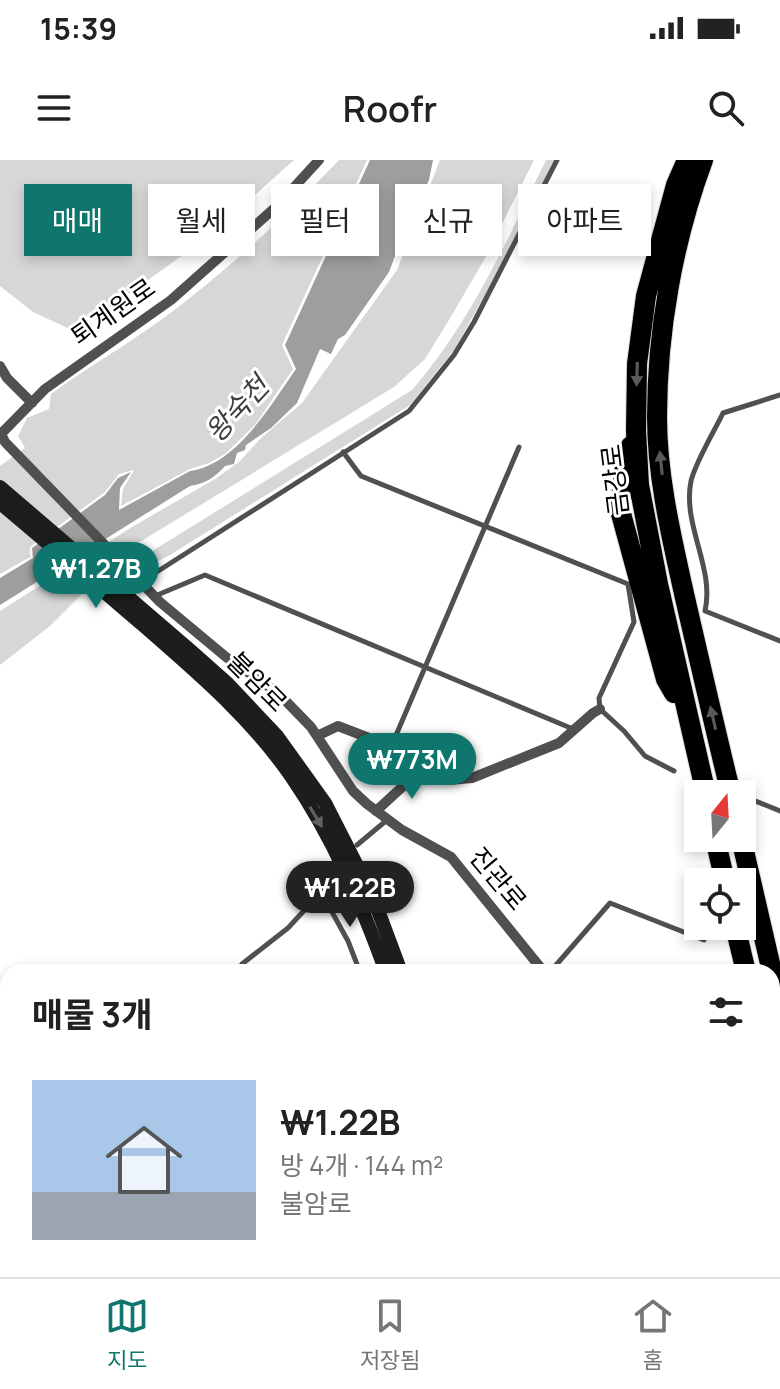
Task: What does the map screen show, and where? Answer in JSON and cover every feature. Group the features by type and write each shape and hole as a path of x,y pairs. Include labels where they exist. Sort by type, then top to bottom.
{"highway":[{"path":"646,296 649,250 675,160"},
{"name":"금강로","path":"687,160 676,185 646,296 637,364 636,431 639,485 703,780"},
{"name":"금강로","path":"703,160 684,214 671,281 660,350 657,419 672,539 728,780"},
{"path":"671,281 717,160"},
{"path":"744,852 770,964"},
{"path":"737,940 738,964"},
{"path":"738,940 744,964"}],"street":[{"name":"퇴계원로","path":"2,436 45,389 171,300 277,206 319,160"},
{"path":"0,366 7,378 32,403"},
{"name":"진관로","path":"2,436 140,583 226,657 279,694 317,736 353,791 402,830 451,857 538,964"},
{"name":"불암로","path":"0,487 277,736 325,803 373,897 398,964"},
{"name":"불암로","path":"0,503 222,687 291,776 318,819 347,873 383,964"},
{"path":"317,736 338,726 390,748 449,780 472,778 559,743 600,709"},
{"path":"376,811 424,767"}],"lane":[{"path":"140,583 409,411 454,355 557,160"},
{"path":"780,395 723,413 691,481 690,509 709,596 705,611 780,641"},
{"path":"390,748 519,447"},
{"path":"343,452 361,476 628,584 634,622 599,698 600,709 645,756 674,771"},
{"path":"154,596 205,575 574,730"},
{"path":"756,801 780,811"},
{"path":"357,845 388,819"},
{"path":"242,964 288,928 335,877"},
{"path":"322,894 357,964"},
{"path":"557,964 610,903 684,932"}],"shaded area":[{"path":"0,160 294,160 255,195 255,184 148,184 148,256 181,256 76,332 33,312 0,286"},
{"path":"339,160 367,160 356,184 316,184"},
{"name":"왕숙천","path":"370,160 433,160 427,184 395,184 395,256 389,272 345,335 338,339 331,354 320,349 297,403 271,428 246,445 245,450 237,453 234,464 225,466 205,482 190,486 0,605 0,578 33,558 32,548 105,495 118,478 131,472 120,488 119,510 190,471 223,457 251,431 296,369 285,345 326,256 379,256 379,184 359,184"},
{"path":"440,160 534,160 522,184 518,184 518,192 502,224 502,184 431,184"},
{"path":"546,160 554,160 542,184 534,184"},
{"path":"518,217 518,234 454,350 410,405 170,555 140,570 134,566 141,558 412,390 452,337 499,256 502,256"},
{"path":"271,228 271,256 323,256 282,345 293,369 255,425 225,454 121,506 123,489 134,470 119,474 105,492 30,547 30,557 0,574 0,466 25,448 18,436 27,418 49,409 51,394 177,308 239,256 255,256 255,242"},
{"path":"402,256 486,256 425,359 394,387 125,551 50,626 0,665 0,611 239,462 261,438 302,403 397,270"}]}
